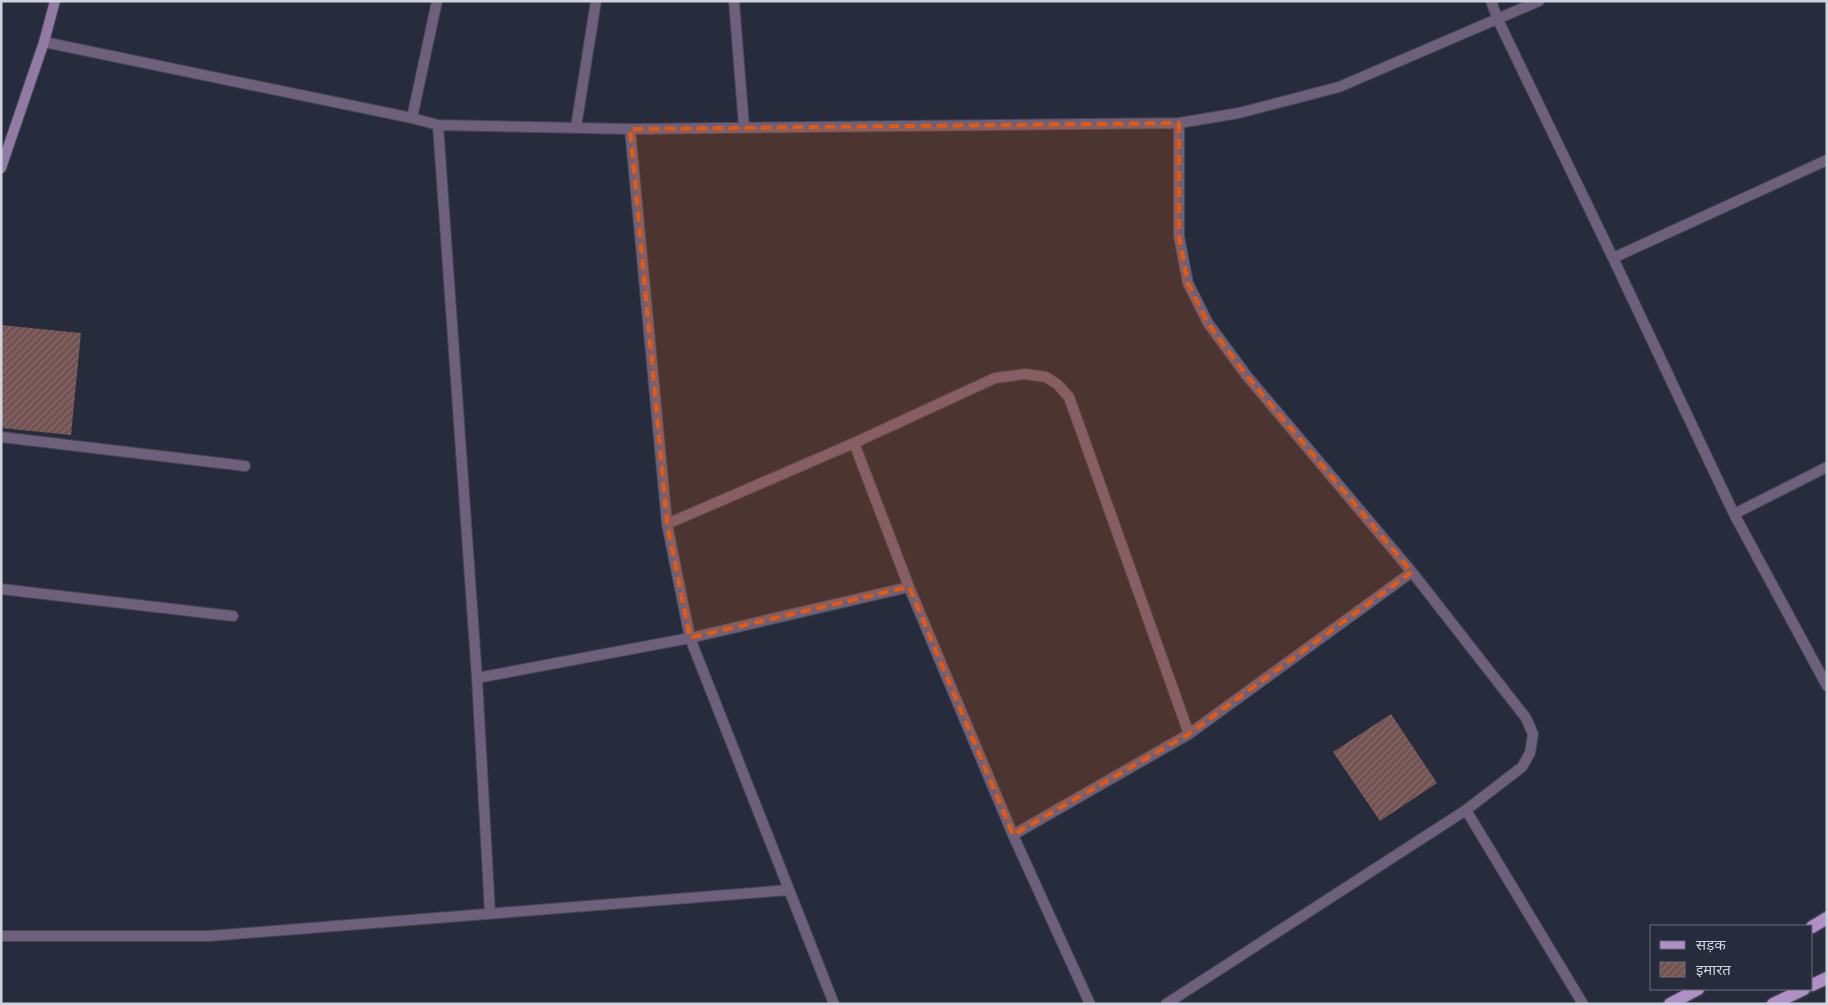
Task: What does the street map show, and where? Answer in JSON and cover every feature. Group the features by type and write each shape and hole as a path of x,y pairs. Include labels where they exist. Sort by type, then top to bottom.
{"main road":[{"path":"1813,926 1827,918"},
{"path":"1813,985 1827,978"},
{"path":"1670,1004 1696,990"},
{"path":"1773,1004 1802,990"}],"street":[{"path":"1,168 44,42 55,1"},
{"path":"412,118 437,1"},
{"path":"576,128 596,1"},
{"path":"734,1 744,128"},
{"path":"1491,1 1498,20 1614,258 1734,514 1827,686"},
{"path":"44,42 438,125 630,129 1178,123 1239,113 1339,87 1539,1"},
{"path":"1166,1004 1466,810 1522,767 1530,753 1533,734 1526,718 1412,572 1247,376 1208,323 1188,282 1179,236 1178,123"},
{"path":"438,125 476,678 490,913"},
{"path":"630,129 667,524 690,638 834,1004"},
{"path":"1614,258 1827,160"},
{"path":"667,524 854,443 995,378 1025,374 1046,377 1057,384 1069,397 1189,734"},
{"path":"1,437 245,466"},
{"path":"854,443 909,587 1013,834 1090,1004"},
{"path":"1734,514 1827,468"},
{"path":"1013,834 1189,734 1412,572"},
{"path":"476,678 690,638 909,587"},
{"path":"1,589 233,616"},
{"path":"1466,810 1583,1004"},
{"path":"1,936 209,936 789,890"}],"highlighted area":[{"path":"1179,123 1179,236 1188,283 1208,323 1247,376 1412,572 1189,734 1013,835 909,587 690,638 667,524 630,129"}],"building":[{"path":"1,325 81,333 71,435 1,428"},
{"path":"1391,714 1437,783 1380,821 1333,752"}]}
